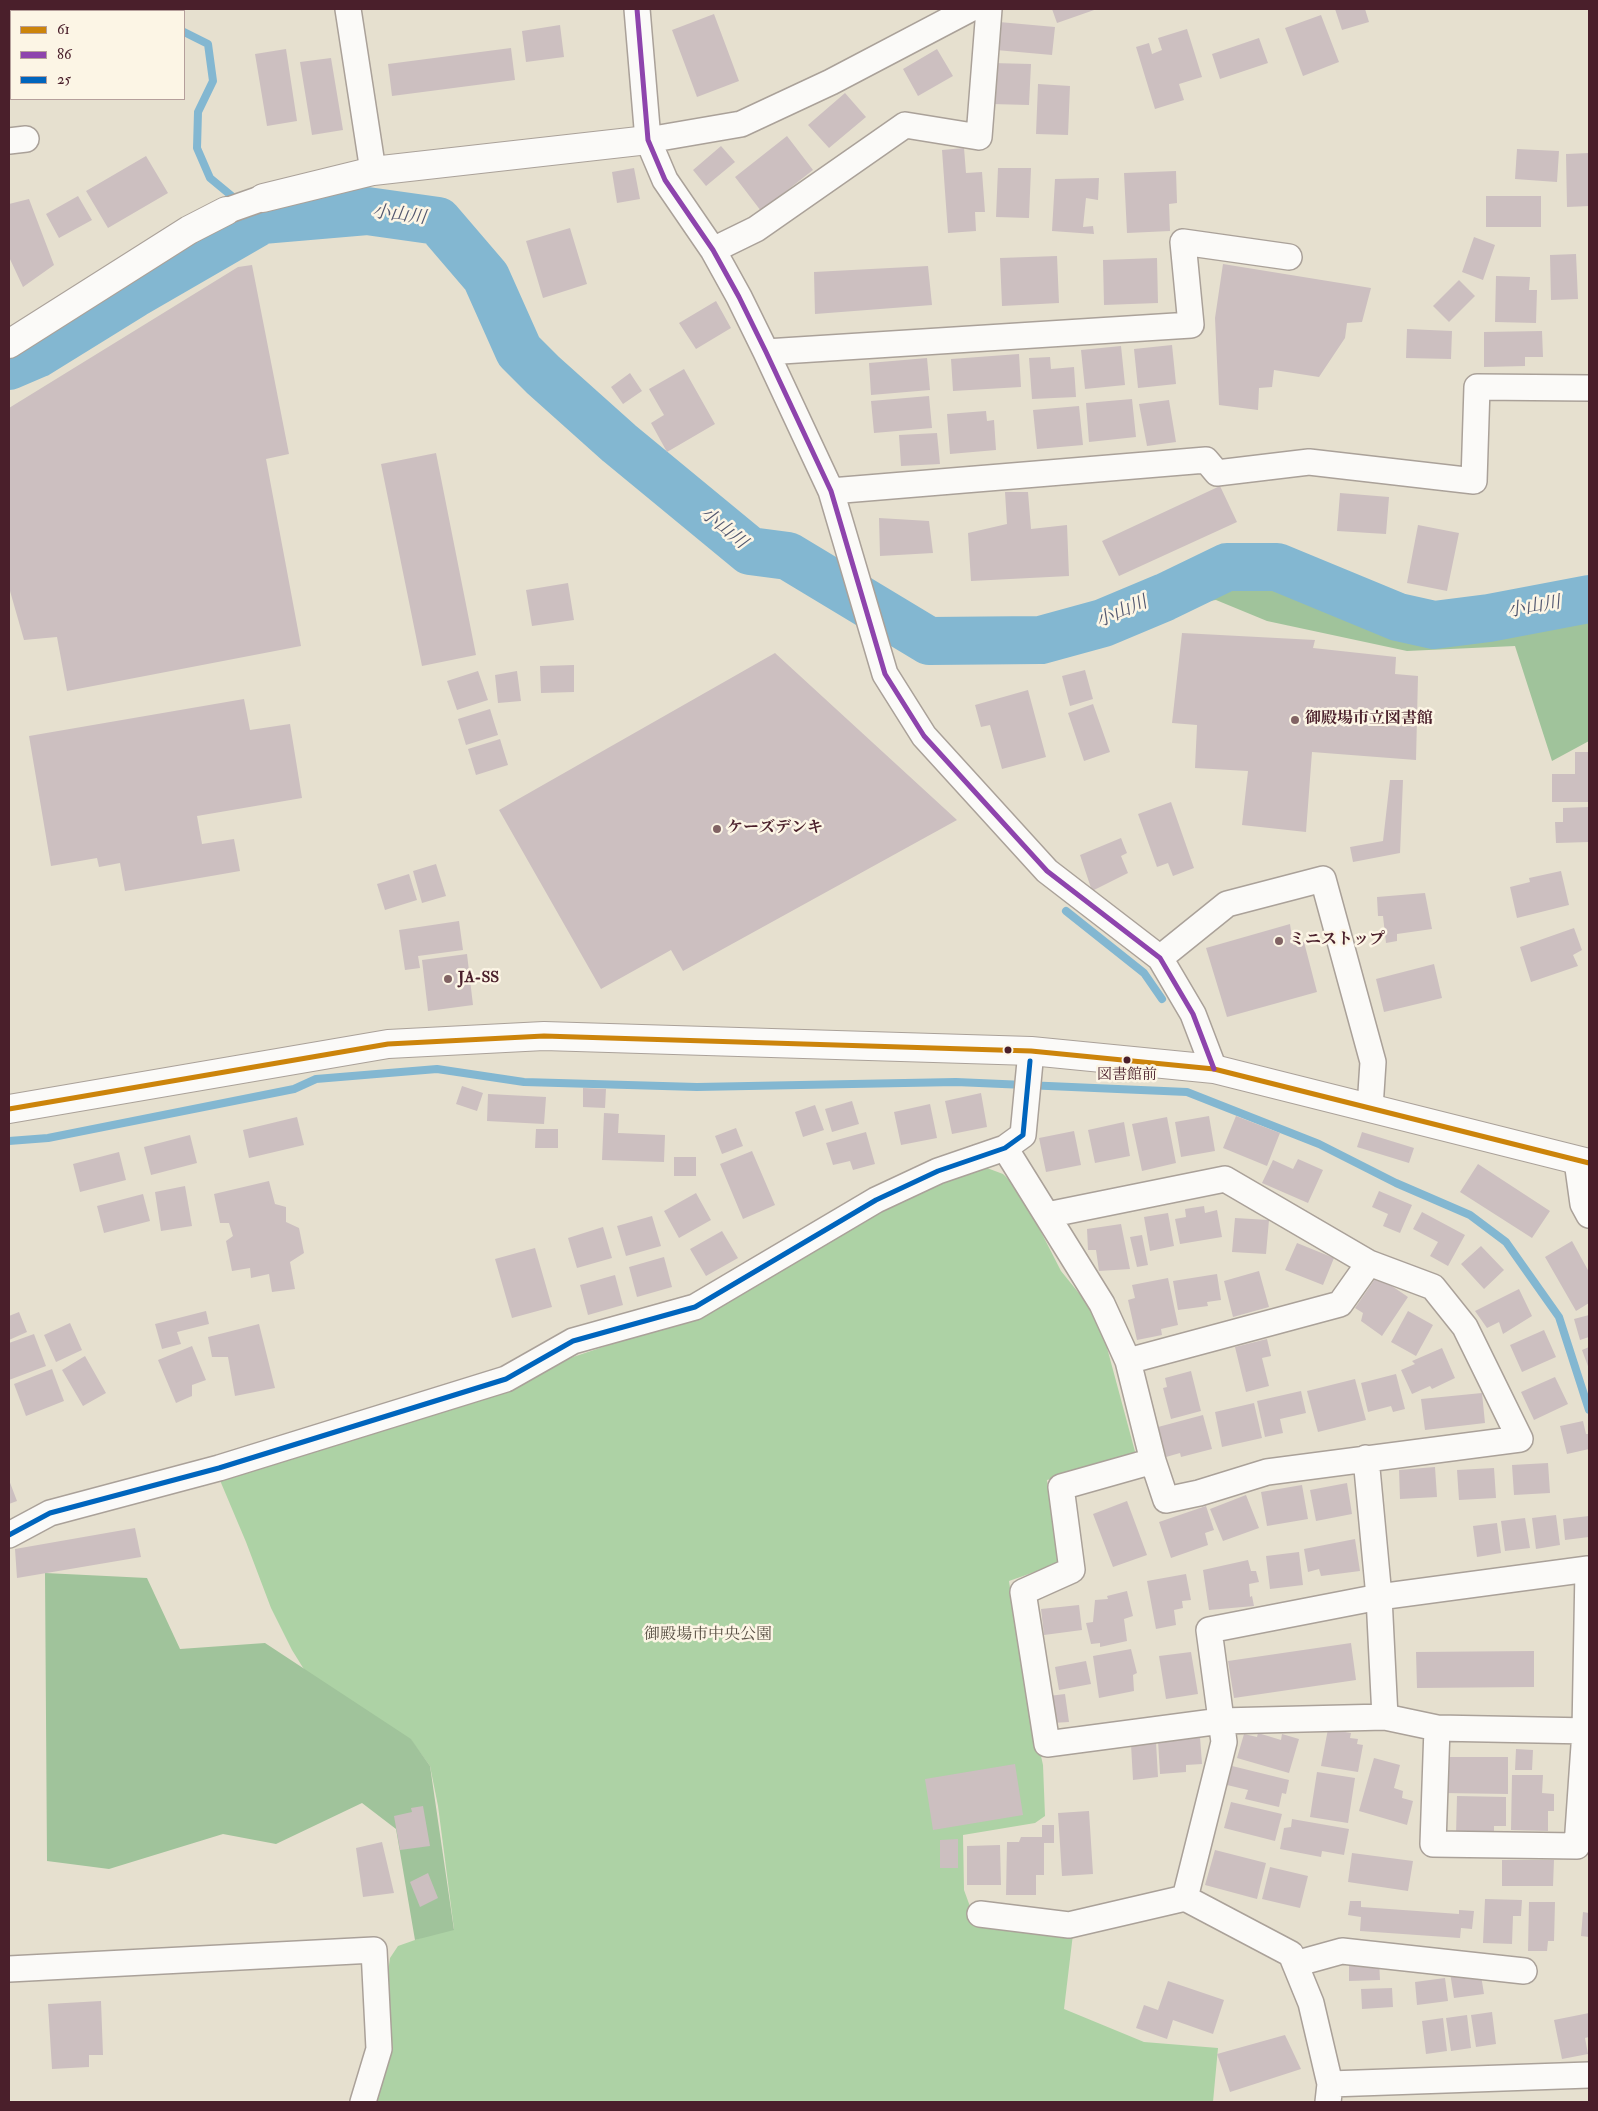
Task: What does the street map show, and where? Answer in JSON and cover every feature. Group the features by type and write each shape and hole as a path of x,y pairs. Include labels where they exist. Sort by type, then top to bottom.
{"main road":[{"path":"263,198 373,171 648,140"},
{"path":"9,344 189,230 226,211"},
{"path":"9,1110 194,1076 398,1044 544,1036 1031,1051 1214,1069 1583,1162"}],"street":[{"path":"348,9 373,171"},
{"path":"637,9 648,140 665,180 712,250 766,352 831,491 885,674 918,728 1047,871 1160,958 1193,1014 1214,1069"},
{"path":"648,140 741,124 831,82 970,9"},
{"path":"712,250 756,229 905,125 979,137 989,9"},
{"path":"226,211 263,198"},
{"path":"766,352 1191,325 1183,242 1289,257"},
{"path":"831,491 1206,460 1217,473 1309,462 1474,481 1477,387 1589,388"},
{"path":"1160,958 1227,904 1324,878 1373,1062 1370,1108"},
{"path":"9,1535 50,1513 219,1468 506,1380 573,1341 695,1307 876,1200 938,1171 1005,1148 1023,1135 1031,1051"},
{"path":"1005,1148 1102,1304 1128,1361 1153,1461 1166,1500 1199,1493 1266,1472 1520,1439 1465,1327 1434,1287 1370,1263 1226,1179 1047,1215"},
{"path":"1583,1162 1583,1204 1589,1215"},
{"path":"1128,1361 1340,1304 1370,1263"},
{"path":"1366,1458 1379,1597 1386,1717"},
{"path":"1153,1461 1061,1487 1072,1570 1023,1592 1047,1744 1221,1721 1386,1717 1437,1728 1587,1731"},
{"path":"1185,1898 1224,1742 1209,1630 1379,1597 1588,1569 1587,1731 1577,1846 1433,1844 1437,1728"},
{"path":"980,1914 1069,1925 1185,1898 1291,1954 1311,2003 1329,2093 1589,2075"},
{"path":"9,1968 374,1950 379,2049 363,2102"},
{"path":"1295,1964 1342,1951 1524,1971"}],"green space":[{"path":"1268,550 1443,617 1589,584 1589,741 1552,761 1515,646 1407,651 1267,621 1216,600 1030,626 1164,577"},
{"name":"御殿場市中央公園","path":"979,1165 1003,1174 1031,1201 1040,1230 1061,1271 1099,1318 1137,1459 1047,1480 1060,1563 1009,1581 1023,1676 1043,1765 1045,1816 1035,1823 963,1835 964,1890 976,1923 1073,1934 1064,2009 1144,2042 1218,2048 1213,2102 370,2102 390,1958 398,1946 432,1934 454,1929 438,1806 430,1766 411,1740 315,1687 292,1650 271,1608 219,1478 498,1393 573,1357 705,1313 781,1271 886,1207"},
{"path":"45,1573 147,1578 180,1649 265,1643 411,1739 430,1766 454,1930 415,1940 396,1829 362,1803 276,1844 223,1834 109,1869 47,1861"}],"building":[{"path":"1052,9 1097,9 1057,23"},
{"path":"1335,9 1365,9 1369,22 1342,30"},
{"path":"714,14 739,81 697,97 672,30"},
{"path":"1321,15 1339,62 1303,76 1285,28"},
{"path":"999,22 1055,27 1052,55 996,50"},
{"path":"560,25 564,57 526,62 522,31"},
{"path":"1187,29 1202,77 1179,84 1184,100 1155,109 1136,47 1149,43 1152,54 1162,50 1158,38"},
{"path":"1259,38 1268,63 1220,79 1212,54"},
{"path":"511,48 515,80 392,96 388,64"},
{"path":"286,49 297,121 267,126 255,54"},
{"path":"937,49 953,76 918,96 903,69"},
{"path":"331,58 343,130 312,135 300,62"},
{"path":"992,63 1031,64 1029,105 991,104"},
{"path":"1038,84 1070,86 1068,135 1036,134"},
{"path":"845,93 866,117 829,148 808,125"},
{"path":"787,136 813,170 761,211 735,177"},
{"path":"721,146 735,162 706,186 693,170"},
{"path":"964,148 966,173 982,172 985,212 975,212 976,231 948,233 942,150"},
{"path":"1517,149 1559,151 1557,182 1515,179"},
{"path":"1589,153 1589,206 1567,207 1566,154"},
{"path":"146,156 168,193 108,228 86,191"},
{"path":"634,168 640,199 617,203 612,172"},
{"path":"998,168 1031,168 1029,218 996,217"},
{"path":"1176,171 1177,203 1169,204 1170,231 1127,233 1124,173"},
{"path":"1099,178 1098,200 1086,198 1083,227 1093,226 1094,234 1052,231 1055,179"},
{"path":"78,196 92,220 59,238 46,214"},
{"path":"1486,196 1541,196 1541,227 1486,227"},
{"path":"29,199 54,265 23,287 9,257 9,204"},
{"path":"570,228 587,284 543,298 526,241"},
{"path":"1474,237 1495,245 1483,280 1462,272"},
{"path":"1576,254 1578,299 1551,300 1550,255"},
{"path":"1057,256 1059,303 1002,306 1000,258"},
{"path":"1157,258 1158,303 1104,305 1103,260"},
{"path":"1223,264 1371,288 1362,322 1347,323 1345,338 1319,377 1274,370 1272,387 1259,388 1258,410 1219,405 1215,318"},
{"path":"252,265 289,454 266,459 301,646 67,691 57,637 24,640 10,591 9,408 238,267"},
{"path":"928,266 932,305 815,314 814,272"},
{"path":"1496,276 1530,277 1529,290 1537,290 1536,323 1495,322"},
{"path":"1459,280 1475,296 1449,322 1433,306"},
{"path":"716,301 731,328 696,349 679,323"},
{"path":"1407,329 1452,331 1451,359 1406,358"},
{"path":"1542,331 1543,357 1525,357 1525,366 1484,367 1484,332"},
{"path":"1172,345 1176,384 1138,388 1134,349"},
{"path":"1121,346 1125,385 1085,389 1081,350"},
{"path":"1019,354 1021,387 953,391 951,359"},
{"path":"1050,357 1051,369 1074,367 1076,397 1032,399 1029,358"},
{"path":"927,358 930,390 871,395 869,363"},
{"path":"684,369 715,424 667,452 651,423 664,415 649,389"},
{"path":"630,373 642,391 623,404 611,387"},
{"path":"929,396 932,428 874,433 871,401"},
{"path":"1132,399 1136,437 1089,442 1086,403"},
{"path":"1169,400 1176,442 1147,446 1139,404"},
{"path":"1079,406 1083,445 1037,449 1033,410"},
{"path":"986,411 987,421 994,420 996,450 950,454 947,414"},
{"path":"937,433 940,464 901,466 899,435"},
{"path":"436,453 476,655 422,666 381,464"},
{"path":"1220,486 1237,522 1119,576 1102,541"},
{"path":"1005,492 1028,492 1031,529 1067,525 1069,576 971,581 968,533 1007,524"},
{"path":"1340,493 1389,497 1386,534 1337,531"},
{"path":"879,518 929,521 933,553 880,556"},
{"path":"1418,525 1459,533 1447,591 1407,583"},
{"path":"568,583 574,620 532,626 526,590"},
{"path":"1182,633 1315,640 1313,648 1396,657 1395,674 1418,676 1416,760 1312,752 1306,832 1242,825 1248,771 1195,768 1197,725 1172,723"},
{"path":"775,653 957,820 683,971 671,950 601,989 499,810"},
{"path":"574,665 574,692 541,693 540,666"},
{"path":"1085,670 1093,699 1070,706 1062,676"},
{"path":"478,671 488,700 457,710 447,681"},
{"path":"517,671 521,701 498,703 495,675"},
{"path":"1028,690 1046,757 1002,769 990,725 981,727 975,705"},
{"path":"244,699 250,730 290,724 302,798 197,816 202,844 234,839 240,871 125,891 120,863 99,867 97,858 51,866 29,736"},
{"path":"1093,704 1110,752 1084,761 1068,713"},
{"path":"490,709 498,735 466,745 458,719"},
{"path":"500,739 508,765 476,775 468,749"},
{"path":"1575,752 1589,752 1589,802 1552,802 1552,774 1575,774"},
{"path":"1390,780 1403,780 1400,853 1353,862 1350,847 1383,841"},
{"path":"1171,802 1194,868 1173,876 1168,863 1157,867 1138,814"},
{"path":"1589,807 1589,842 1556,843 1555,822 1563,822 1563,808"},
{"path":"1121,838 1127,853 1121,856 1128,873 1092,891 1080,855"},
{"path":"436,864 446,896 422,903 413,871"},
{"path":"1561,871 1569,905 1517,918 1510,887 1530,882 1529,878"},
{"path":"409,874 417,900 385,910 377,884"},
{"path":"1425,893 1432,929 1397,934 1397,941 1386,943 1383,916 1378,916 1377,897"},
{"path":"459,921 463,950 418,956 420,968 405,970 399,930"},
{"path":"1290,924 1293,945 1304,942 1317,992 1227,1017 1206,948"},
{"path":"1574,928 1582,950 1573,955 1578,966 1531,982 1520,947"},
{"path":"467,954 473,1005 428,1011 422,960"},
{"path":"1434,964 1442,998 1384,1012 1376,979"},
{"path":"462,1086 483,1093 477,1111 456,1104"},
{"path":"583,1088 606,1089 605,1108 583,1107"},
{"path":"981,1093 987,1127 952,1134 945,1101"},
{"path":"488,1094 546,1097 544,1124 487,1121"},
{"path":"852,1101 859,1124 832,1132 825,1109"},
{"path":"930,1104 937,1138 901,1145 894,1112"},
{"path":"815,1105 824,1130 803,1137 795,1112"},
{"path":"604,1113 619,1114 618,1133 665,1135 664,1162 602,1160"},
{"path":"1209,1116 1215,1151 1181,1157 1175,1122"},
{"path":"1236,1116 1280,1133 1267,1166 1223,1148"},
{"path":"297,1117 304,1145 249,1158 243,1130"},
{"path":"1167,1117 1176,1163 1142,1171 1132,1124"},
{"path":"1124,1122 1130,1156 1095,1163 1088,1130"},
{"path":"736,1128 743,1146 722,1154 715,1136"},
{"path":"536,1129 558,1129 558,1148 535,1148"},
{"path":"1074,1131 1081,1165 1046,1172 1039,1138"},
{"path":"866,1132 875,1164 853,1170 850,1161 833,1165 826,1143"},
{"path":"1362,1132 1414,1148 1409,1163 1357,1147"},
{"path":"190,1135 197,1163 151,1175 144,1147"},
{"path":"752,1151 775,1205 743,1219 720,1164"},
{"path":"119,1152 126,1180 80,1192 73,1164"},
{"path":"674,1157 696,1157 696,1176 674,1176"},
{"path":"1298,1159 1323,1170 1308,1203 1262,1183 1273,1160 1293,1169"},
{"path":"1478,1164 1550,1211 1532,1238 1460,1192"},
{"path":"269,1181 275,1204 286,1207 286,1222 299,1228 304,1253 290,1262 295,1289 272,1292 269,1274 251,1278 250,1268 232,1271 226,1241 233,1236 229,1223 220,1223 214,1194"},
{"path":"185,1186 192,1226 161,1231 155,1192"},
{"path":"1379,1191 1412,1205 1400,1233 1383,1226 1388,1214 1372,1207"},
{"path":"696,1193 711,1220 679,1238 664,1211"},
{"path":"143,1194 150,1221 104,1233 97,1206"},
{"path":"1204,1206 1205,1213 1217,1210 1222,1237 1180,1244 1175,1219 1186,1217 1185,1209"},
{"path":"1422,1212 1465,1235 1448,1266 1430,1256 1438,1242 1413,1229"},
{"path":"1168,1213 1174,1246 1150,1251 1144,1217"},
{"path":"652,1216 661,1246 626,1256 617,1226"},
{"path":"1235,1218 1269,1220 1266,1254 1232,1252"},
{"path":"1121,1224 1130,1269 1099,1271 1096,1250 1088,1250 1087,1229"},
{"path":"603,1227 612,1258 577,1268 568,1238"},
{"path":"722,1231 738,1258 706,1276 690,1249"},
{"path":"1142,1235 1148,1265 1137,1267 1130,1237"},
{"path":"1572,1241 1589,1272 1589,1303 1576,1311 1545,1257"},
{"path":"1297,1243 1334,1258 1323,1285 1285,1270"},
{"path":"1481,1246 1504,1270 1484,1289 1461,1264"},
{"path":"535,1248 552,1307 512,1318 495,1259"},
{"path":"664,1257 672,1287 637,1297 629,1267"},
{"path":"1259,1271 1269,1307 1233,1317 1224,1281"},
{"path":"1217,1274 1221,1300 1207,1302 1208,1306 1178,1310 1173,1281"},
{"path":"615,1275 623,1305 588,1315 580,1285"},
{"path":"1377,1276 1408,1297 1382,1336 1361,1321 1363,1313 1355,1308"},
{"path":"1168,1278 1178,1325 1161,1329 1162,1335 1137,1340 1128,1300 1135,1298 1132,1285"},
{"path":"1519,1289 1532,1316 1503,1334 1499,1322 1487,1328 1475,1311"},
{"path":"206,1311 209,1324 177,1332 181,1344 162,1349 155,1324"},
{"path":"1408,1311 1433,1325 1416,1356 1391,1342"},
{"path":"19,1312 27,1332 9,1340 9,1316"},
{"path":"1589,1315 1589,1337 1580,1340 1574,1319"},
{"path":"70,1323 82,1350 56,1362 44,1335"},
{"path":"259,1324 275,1388 235,1396 228,1357 212,1357 208,1337"},
{"path":"1544,1330 1556,1357 1522,1372 1510,1345"},
{"path":"34,1334 46,1366 9,1380 9,1343"},
{"path":"1267,1339 1271,1356 1262,1358 1269,1386 1246,1392 1235,1347"},
{"path":"192,1346 206,1380 192,1385 192,1396 176,1403 158,1360"},
{"path":"1589,1347 1589,1369 1582,1350"},
{"path":"1442,1348 1455,1378 1432,1389 1430,1386 1412,1394 1401,1370 1415,1364 1412,1361"},
{"path":"85,1356 106,1393 83,1406 62,1370"},
{"path":"52,1369 64,1401 26,1416 14,1384"},
{"path":"1191,1371 1201,1411 1171,1419 1163,1388 1167,1387 1165,1378"},
{"path":"1396,1374 1405,1409 1393,1412 1391,1406 1368,1412 1361,1383"},
{"path":"1555,1377 1568,1404 1534,1420 1521,1392"},
{"path":"1355,1379 1366,1420 1318,1432 1307,1391"},
{"path":"1301,1391 1306,1413 1280,1419 1283,1433 1265,1437 1257,1401"},
{"path":"1482,1393 1485,1423 1425,1430 1421,1399"},
{"path":"1254,1403 1262,1438 1222,1447 1215,1412"},
{"path":"1203,1415 1212,1449 1181,1457 1180,1453 1166,1457 1158,1427"},
{"path":"1583,1421 1586,1434 1589,1434 1589,1449 1567,1454 1560,1426"},
{"path":"1548,1463 1550,1493 1514,1495 1512,1465"},
{"path":"1435,1467 1437,1497 1400,1499 1399,1470"},
{"path":"1494,1468 1496,1498 1459,1500 1457,1470"},
{"path":"9,1480 17,1501 9,1504"},
{"path":"1347,1483 1352,1514 1316,1521 1310,1490"},
{"path":"1302,1485 1308,1519 1267,1526 1261,1492"},
{"path":"1246,1495 1259,1528 1223,1541 1210,1509"},
{"path":"1127,1501 1147,1555 1113,1567 1093,1514"},
{"path":"1206,1506 1214,1530 1205,1533 1208,1545 1171,1558 1159,1522"},
{"path":"1556,1515 1560,1545 1536,1549 1532,1518"},
{"path":"1589,1516 1589,1537 1565,1540 1563,1519"},
{"path":"1525,1518 1530,1548 1505,1551 1501,1521"},
{"path":"1497,1523 1501,1553 1477,1557 1473,1526"},
{"path":"135,1528 141,1557 17,1578 15,1549"},
{"path":"1355,1539 1360,1571 1321,1576 1319,1569 1308,1572 1304,1549"},
{"path":"1299,1552 1303,1585 1270,1589 1266,1556"},
{"path":"1248,1560 1251,1571 1256,1571 1259,1582 1249,1584 1250,1597 1252,1596 1254,1606 1209,1610 1203,1570"},
{"path":"1186,1574 1191,1600 1182,1601 1183,1608 1174,1610 1176,1625 1156,1629 1147,1581"},
{"path":"1127,1591 1133,1616 1124,1619 1127,1641 1100,1647 1100,1643 1091,1644 1086,1623 1093,1622 1095,1600 1108,1599 1107,1596"},
{"path":"1079,1605 1082,1630 1044,1635 1041,1609"},
{"path":"1351,1643 1356,1680 1234,1698 1228,1661"},
{"path":"1131,1649 1137,1673 1133,1675 1134,1691 1099,1698 1093,1656"},
{"path":"1534,1651 1534,1687 1417,1688 1416,1652"},
{"path":"1191,1652 1198,1694 1166,1699 1159,1656"},
{"path":"1086,1661 1091,1684 1059,1690 1055,1667"},
{"path":"1065,1694 1069,1722 1052,1723 1049,1696"},
{"path":"1328,1729 1351,1733 1350,1738 1358,1739 1357,1744 1363,1745 1358,1772 1321,1766"},
{"path":"1258,1733 1281,1740 1282,1734 1299,1739 1289,1773 1237,1758 1244,1734 1257,1737"},
{"path":"1200,1737 1202,1764 1186,1765 1186,1772 1160,1774 1158,1740"},
{"path":"1156,1742 1158,1777 1133,1780 1131,1744"},
{"path":"1516,1749 1533,1750 1532,1770 1515,1770"},
{"path":"1448,1757 1508,1757 1508,1794 1443,1793 1442,1780 1448,1781"},
{"path":"1374,1758 1400,1765 1394,1788 1403,1791 1402,1798 1413,1801 1407,1825 1359,1811"},
{"path":"1015,1764 1023,1815 933,1830 925,1779"},
{"path":"1232,1766 1289,1780 1286,1794 1282,1793 1279,1807 1245,1799 1248,1790 1227,1785"},
{"path":"1317,1772 1355,1778 1348,1823 1310,1817"},
{"path":"1512,1775 1543,1775 1542,1793 1554,1794 1554,1811 1548,1811 1548,1831 1511,1830"},
{"path":"1457,1796 1506,1797 1506,1826 1494,1826 1494,1836 1456,1835"},
{"path":"1231,1802 1282,1814 1275,1841 1224,1828"},
{"path":"423,1806 430,1846 400,1850 394,1816 412,1812 411,1808"},
{"path":"1089,1811 1093,1874 1062,1876 1058,1813"},
{"path":"1292,1819 1349,1829 1344,1855 1322,1851 1321,1857 1280,1849 1284,1828 1291,1827"},
{"path":"1042,1825 1054,1825 1054,1843 1044,1843 1044,1875 1036,1875 1036,1895 1006,1895 1007,1842 1019,1842 1021,1837 1042,1837"},
{"path":"958,1839 958,1868 940,1868 940,1840"},
{"path":"382,1842 394,1893 363,1897 356,1848"},
{"path":"1000,1845 1001,1885 967,1885 967,1846"},
{"path":"1215,1850 1266,1863 1257,1899 1205,1885"},
{"path":"1352,1853 1413,1861 1408,1891 1348,1882"},
{"path":"1502,1860 1554,1860 1553,1886 1502,1886"},
{"path":"1270,1867 1308,1876 1300,1908 1262,1899"},
{"path":"428,1873 438,1898 420,1907 410,1882"},
{"path":"1485,1899 1522,1900 1521,1916 1513,1916 1512,1944 1483,1943"},
{"path":"1350,1901 1361,1901 1361,1907 1459,1914 1459,1910 1474,1911 1472,1929 1461,1928 1460,1938 1360,1931 1361,1917 1348,1915"},
{"path":"1529,1902 1555,1902 1554,1941 1548,1941 1547,1951 1528,1951"},
{"path":"1583,1912 1589,1913 1589,1937 1581,1936"},
{"path":"1349,1961 1379,1961 1380,1980 1349,1981"},
{"path":"1479,1963 1484,1994 1454,1998 1449,1966"},
{"path":"1445,1978 1448,2001 1417,2005 1415,1982"},
{"path":"1168,1981 1224,2000 1213,2034 1173,2020 1167,2039 1136,2028 1144,2005 1158,2010"},
{"path":"1392,1988 1393,2007 1362,2009 1361,1989"},
{"path":"101,2001 103,2055 89,2055 89,2067 52,2069 48,2004"},
{"path":"1492,2012 1496,2044 1476,2047 1471,2015"},
{"path":"1589,2013 1589,2037 1585,2038 1588,2054 1562,2059 1554,2020"},
{"path":"1467,2015 1471,2048 1451,2051 1446,2018"},
{"path":"1443,2018 1447,2051 1426,2054 1422,2021"},
{"path":"1285,2035 1301,2069 1230,2092 1217,2054"}],"waterway":[{"path":"185,32 208,44 213,81 198,112 197,148 210,178 239,202"},
{"path":"248,209 262,220"},
{"name":"小山川","path":"9,366 37,354 134,294 262,220 367,211 438,221 486,277 519,351 619,443 750,551 788,556 929,641 1041,640 1103,623 1165,597 1227,567 1277,567 1398,617 1434,625 1489,618 1589,599"},
{"path":"1066,911 1144,973 1162,999"},
{"path":"9,1141 48,1138 294,1089 316,1079 437,1069 524,1082 697,1087 956,1082 1187,1092 1319,1144 1396,1183 1470,1215 1506,1242 1559,1317 1589,1410"}],"transit line":[{"name":"86","path":"637,9 648,140 665,180 713,250 739,297 831,491 885,674 924,736 1047,871 1160,958 1193,1014 1214,1069"},
{"name":"61","path":"9,1109 388,1044 544,1036 1031,1051 1214,1069 1589,1163"},
{"name":"25","path":"9,1535 50,1513 219,1468 506,1379 573,1341 695,1307 876,1200 938,1171 1005,1148 1023,1135 1030,1061"}],"place":[{"name":"御殿場市立図書館","path":"1295,720"},
{"name":"ケーズデンキ","path":"717,829"},
{"name":"ミニストップ","path":"1279,941"},
{"name":"JA-SS","path":"448,979"},
{"name":"図書館前","path":"1127,1060"}]}
